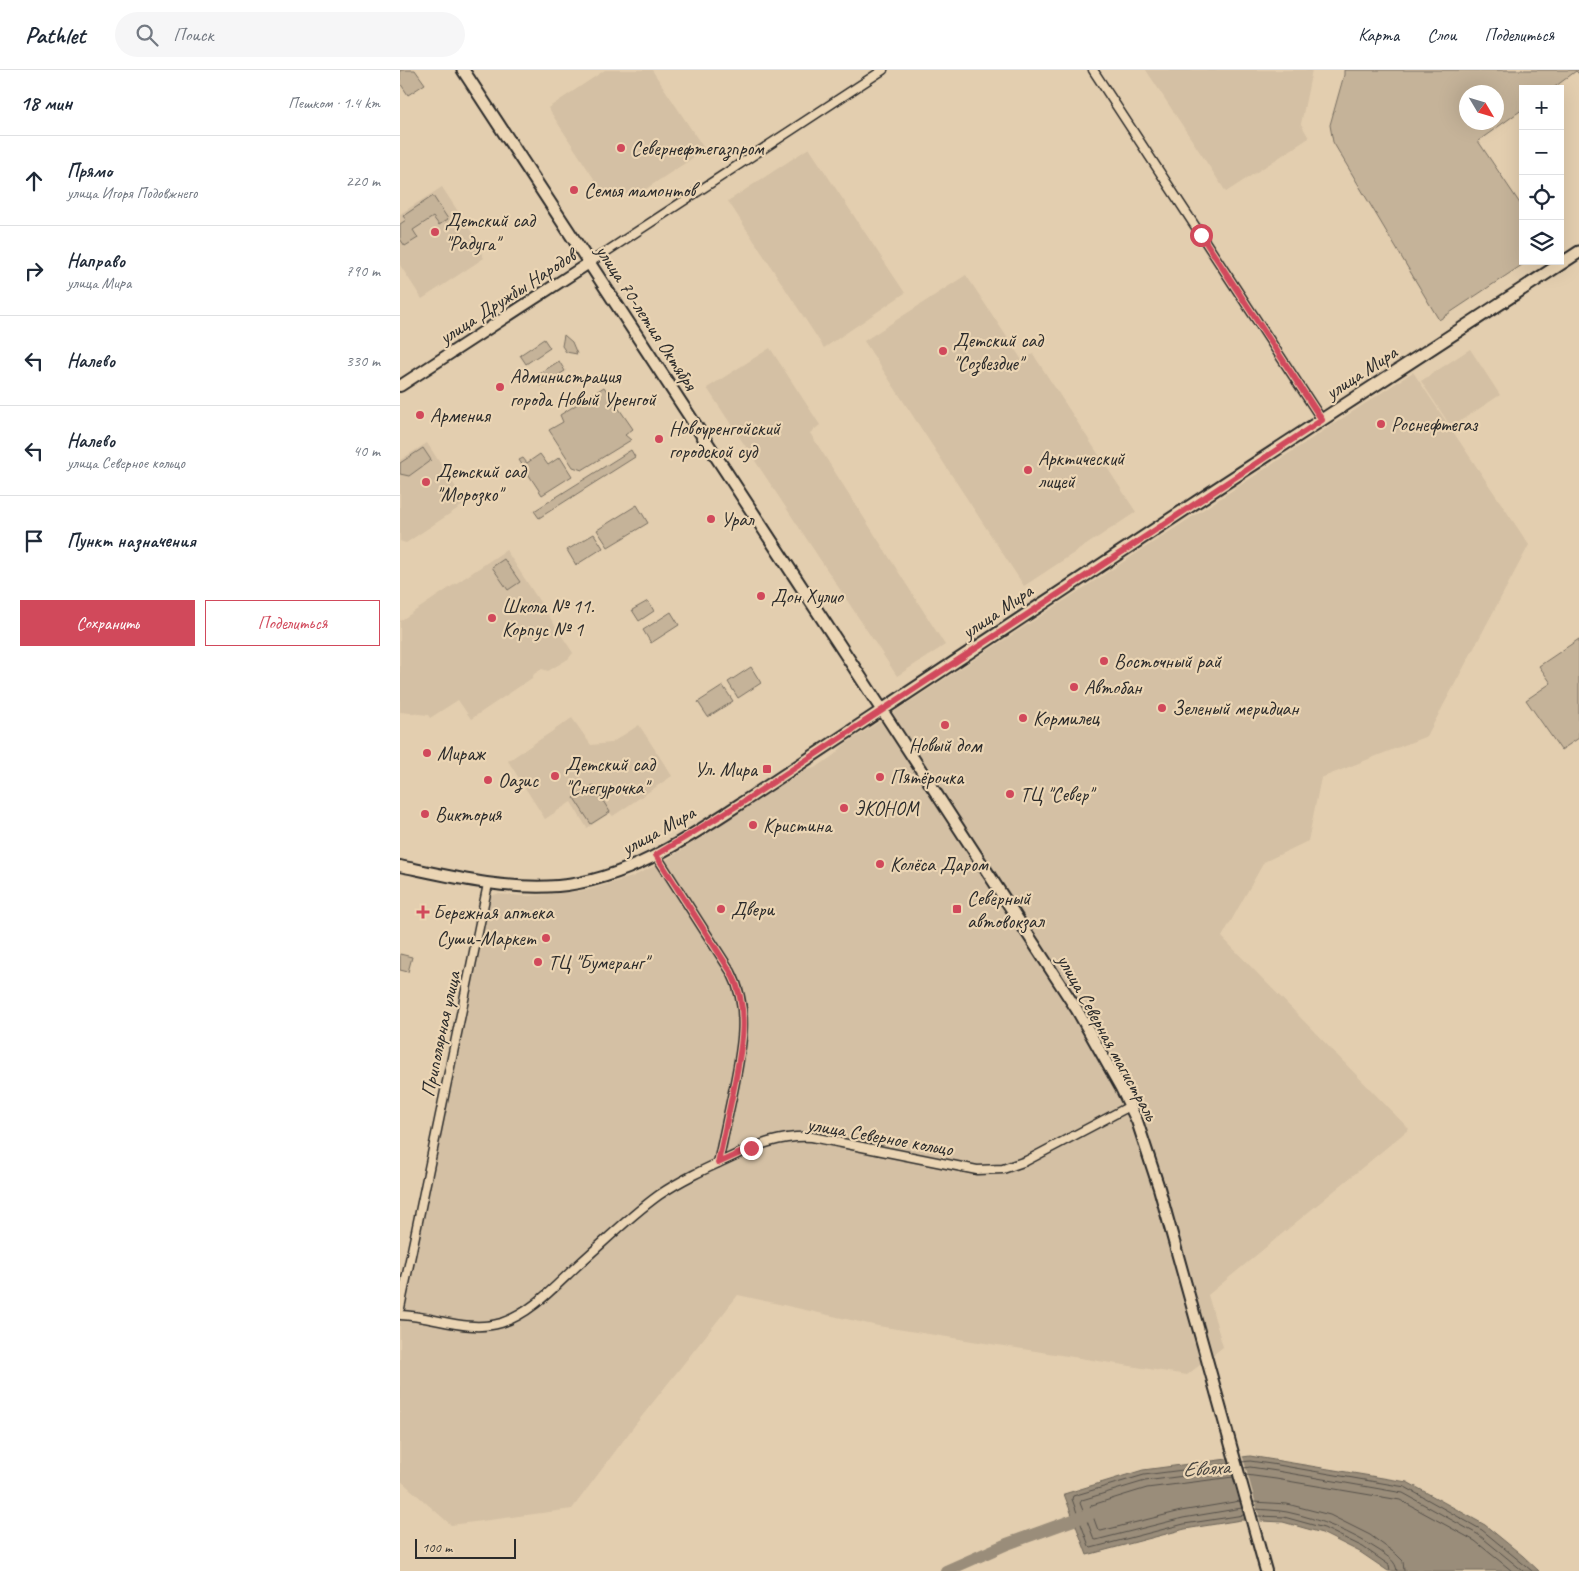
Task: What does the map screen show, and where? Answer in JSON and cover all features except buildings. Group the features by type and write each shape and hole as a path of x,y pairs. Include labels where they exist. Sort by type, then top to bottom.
{"main road":[{"name":"улица 70-летия Октября","path":"463,70 882,710"},
{"name":"улица Мира","path":"882,710 1579,252"}],"street":[{"name":"улица Дружбы Народов","path":"400,386 884,70"},
{"path":"1093,70 1322,420"},
{"name":"улица Мира","path":"400,866 488,884 528,887 582,883 621,872 656,855 743,802 882,710"},
{"name":"улица Северная магистраль","path":"882,710 1077,1010 1130,1106 1143,1136 1154,1170 1265,1568"},
{"path":"656,855 731,972 741,998 743,1022 740,1059 718,1163"},
{"name":"Приполярная улица","path":"400,1308 488,884"},
{"name":"улица Северное кольцо","path":"400,1315 475,1326 493,1325 510,1319 538,1301 659,1195 718,1163 781,1138 801,1136 966,1168 996,1170 1026,1161 1130,1106"}],"shaded area":[{"path":"400,70 415,70 425,84 408,95 400,83"},
{"name":"Севернефтегазпром","path":"605,70 652,70 705,150 635,196 600,188 548,108"},
{"path":"1146,70 1312,70 1301,124 1309,138 1226,192"},
{"path":"1344,70 1579,70 1579,74 1576,71 1557,85 1519,85 1519,112 1504,123 1504,85 1459,85 1459,130 1493,130 1478,141 1519,202 1519,265 1522,265 1439,320 1333,142 1330,125"},
{"path":"809,148 905,293 824,348 728,201"},
{"name":"Детский сад \"Радуга\"","path":"442,187 482,248 480,251 484,258 422,299 400,265 400,214"},
{"path":"433,196 448,219 439,225 433,217 413,230 418,238 405,246 400,239 400,224 406,220 403,216"},
{"name":"Арктический лицей","path":"966,275 1022,360 1033,354 1136,512 1024,586 864,341"},
{"path":"564,335 572,342 577,354 566,352 562,346"},
{"path":"544,339 550,348 526,364 520,355"},
{"path":"770,348 820,425 810,433 945,645 897,676 707,388"},
{"path":"1470,349 1500,395 1451,427 1421,381"},
{"path":"559,361 565,371 540,386 534,377"},
{"path":"1413,372 1529,545 1427,736 1321,778 1308,841 1264,862 1222,937 1409,1129 1208,1295 1223,1347 1187,1375 878,1326 738,1295 635,1425 572,1509 451,1525 400,1480 400,1325 491,896 497,894 544,895 588,890 632,877 668,859 802,772 817,767 844,745"},
{"path":"604,387 633,429 625,435 631,440 582,470 573,467 549,430 563,422 560,415"},
{"name":"Детский сад \"Морозко\"","path":"427,443 466,503 406,543 400,541 400,460"},
{"path":"423,448 431,460 409,476 400,474 400,463"},
{"path":"631,450 635,457 539,518 534,511"},
{"path":"540,454 548,465 560,457 572,476 542,495 519,460 523,458 527,463"},
{"path":"637,505 648,523 608,547 597,530"},
{"path":"594,534 603,548 576,565 567,550"},
{"name":"Школа № 11. Корпус № 1","path":"506,550 573,653 568,659 548,671 542,669 534,674 532,678 471,719 458,700 430,718 428,715 400,712 400,621"},
{"path":"504,559 520,582 508,590 492,567"},
{"path":"648,601 654,611 639,621 632,610"},
{"path":"671,612 679,625 651,643 643,630"},
{"path":"1579,639 1579,738 1561,750 1526,700 1551,683 1539,666"},
{"path":"751,667 761,683 738,698 728,682"},
{"path":"723,686 733,701 708,717 698,702"},
{"path":"572,718 591,745 611,743 639,725 672,776 613,816 610,813 587,828 571,802 545,819 508,761"},
{"path":"593,785 610,812 591,824 574,798"},
{"path":"400,954 412,957 408,972 400,970"}],"water":[{"path":"1250,1456 1407,1482 1485,1525 1539,1571 1388,1571 1360,1552 1322,1533 1283,1522 1241,1520 1185,1529 1087,1555 1064,1494 1143,1470"}],"pier":[{"path":"1242,1454 1261,1523 1245,1522 1227,1456"}],"waterway":[{"name":"Евояха","path":"946,1571 1007,1544 1090,1514"}],"place":[{"name":"Севернефтегазпром","path":"621,148"},
{"name":"Семья мамонтов","path":"574,190"},
{"name":"Детский сад \"Радуга\"","path":"435,232"},
{"name":"Детский сад \"Созвездие\"","path":"943,351"},
{"name":"Администрация города Новый Уренгой","path":"500,387"},
{"name":"Армения","path":"420,415"},
{"name":"Роснефтегаз","path":"1381,424"},
{"name":"Новоуренгойский городской суд","path":"659,439"},
{"name":"Арктический лицей","path":"1028,470"},
{"name":"Детский сад \"Морозко\"","path":"426,482"},
{"name":"Урал","path":"711,519"},
{"name":"Дон Хулио","path":"761,596"},
{"name":"Школа № 11. Корпус № 1","path":"492,618"},
{"name":"Восточный рай","path":"1104,661"},
{"name":"Автобан","path":"1074,687"},
{"name":"Зеленый меридиан","path":"1162,708"},
{"name":"Кормилец","path":"1023,718"},
{"name":"Новый дом","path":"945,725"},
{"name":"Мираж","path":"427,753"},
{"name":"Ул. Мира","path":"767,769"},
{"name":"Детский сад \"Снегурочка\"","path":"555,776"},
{"name":"Пятёрочка","path":"880,777"},
{"name":"Оазис","path":"488,780"},
{"name":"ТЦ \"Север\"","path":"1010,794"},
{"name":"ЭКОНОМ","path":"844,808"},
{"name":"Виктория","path":"425,814"},
{"name":"Кристина","path":"753,825"},
{"name":"Колёса Даром","path":"880,864"},
{"name":"Двери","path":"721,909"},
{"name":"Северный автовокзал","path":"957,909"},
{"name":"Бережная аптека","path":"423,912"},
{"name":"Суши-Маркет","path":"546,938"},
{"name":"ТЦ \"Бумеранг\"","path":"538,962"}],"route":[{"path":"751,1148 718,1163 743,1036 743,1010 739,990 731,972 656,855 743,802 1322,420 1201,235"}]}
